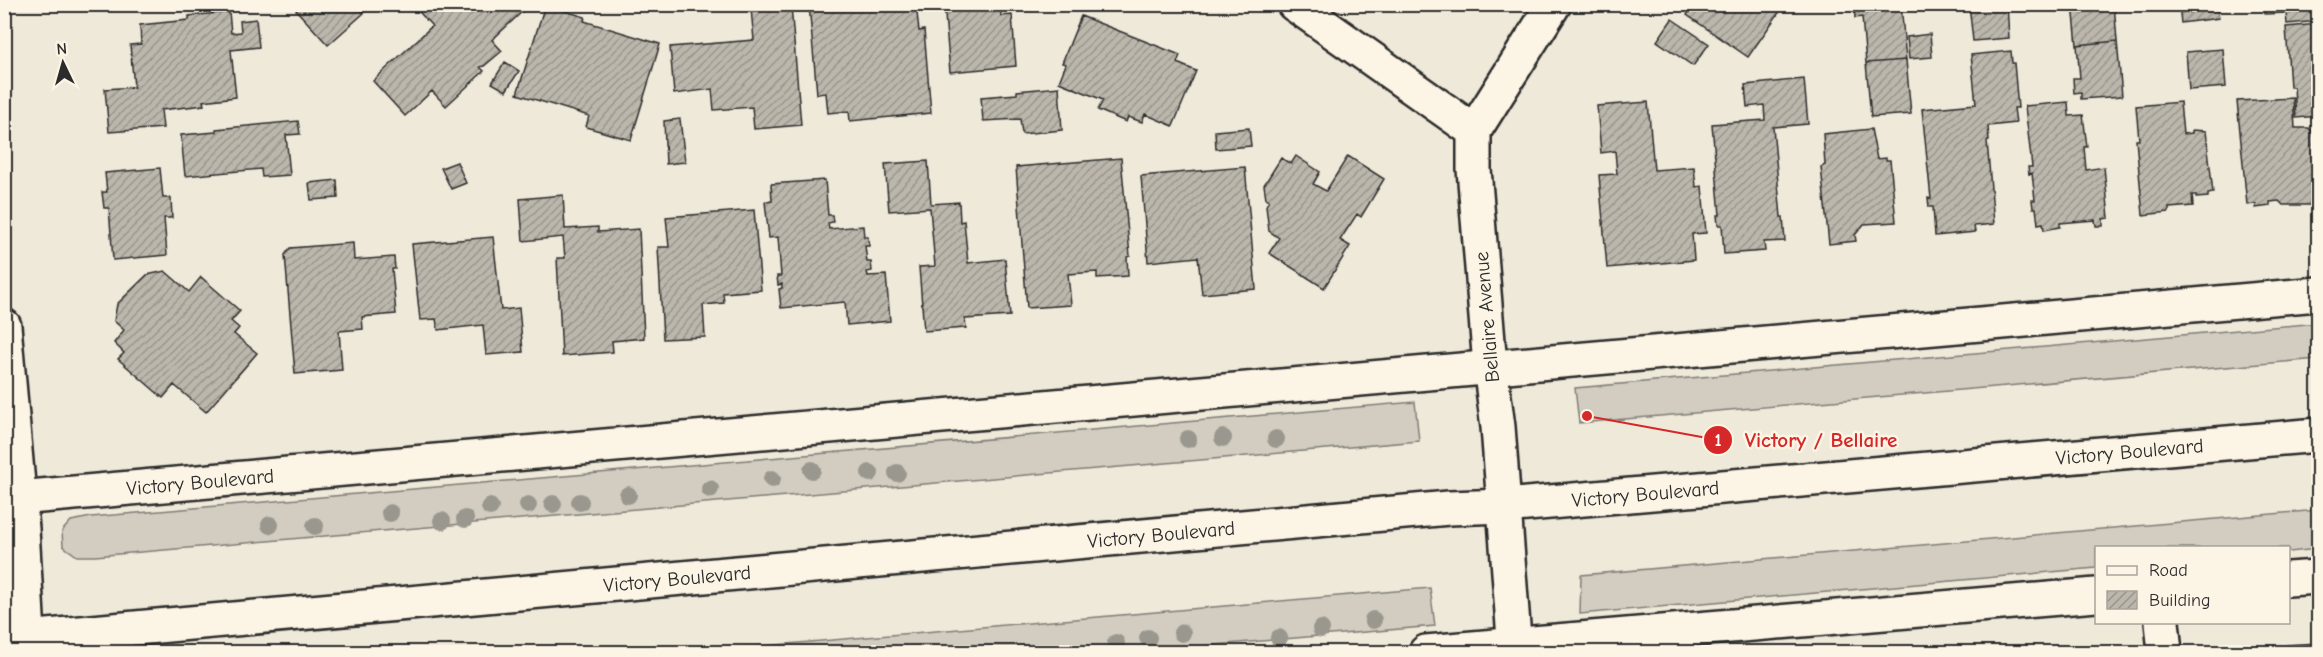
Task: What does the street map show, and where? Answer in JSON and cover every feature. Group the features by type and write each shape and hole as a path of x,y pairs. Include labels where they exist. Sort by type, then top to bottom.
{"street":[{"path":"1294,4 1474,131 1554,4"},
{"name":"Bellaire Avenue","path":"1474,131 1474,169 1490,366 1498,428 1515,649"},
{"name":"Victory Boulevard","path":"18,498 2319,294"},
{"path":"4,326 18,498 21,643"},
{"name":"Victory Boulevard","path":"21,643 1097,539 2319,435"},
{"path":"2290,579 2319,577"},
{"path":"1426,652 1515,649 2095,595"},
{"path":"2162,624 2165,652"}],"shaded area":[{"path":"2318,323 2318,359 1579,423 1575,388"},
{"path":"1415,402 1419,441 95,556 77,556 63,546 62,531 71,521 91,517"},
{"path":"2318,510 2318,549 2290,552 2290,546 2095,546 2095,568 1580,614 1581,575"},
{"path":"1430,588 1435,626 1133,652 696,652"}],"building":[{"path":"301,4 356,4 364,13 328,45 296,10"},
{"path":"412,4 521,4 525,9 492,40 502,51 480,67 484,71 446,106 432,91 405,116 373,81 432,26"},
{"path":"916,4 919,31 924,30 931,113 850,121 849,111 828,113 826,93 817,94 809,5"},
{"path":"944,4 1000,4 1001,16 1012,15 1016,66 950,72"},
{"path":"1694,4 1785,4 1748,57 1687,15"},
{"path":"1854,4 1901,4 1906,60 1866,63 1862,17 1855,18"},
{"path":"1969,4 2007,4 2009,38 1973,41"},
{"path":"2073,4 2114,4 2117,41 2077,45"},
{"path":"2179,4 2217,4 2219,18 2181,23"},
{"path":"2264,4 2318,4 2318,21 2287,24 2286,13 2265,14"},
{"path":"545,5 585,17 584,21 660,44 631,140 586,127 589,116 517,94"},
{"path":"791,6 801,125 754,129 752,107 714,110 712,89 674,94 670,47 754,40 751,9"},
{"path":"229,12 231,33 241,32 240,21 256,19 259,47 231,50 236,97 203,101 204,105 161,110 163,128 109,132 105,89 134,87 130,45 141,44 140,25 189,20 189,16"},
{"path":"1081,16 1180,55 1177,63 1196,71 1173,126 1145,114 1142,122 1128,117 1126,122 1098,110 1103,100 1059,82 1066,64 1062,63"},
{"path":"1672,19 1709,44 1693,66 1657,41"},
{"path":"2318,24 2318,116 2296,118 2294,87 2290,87 2286,27"},
{"path":"1930,34 1932,57 1909,59 1907,37"},
{"path":"2117,41 2122,96 2081,99 2081,92 2074,93 2073,78 2080,78 2077,45"},
{"path":"2223,49 2226,87 2189,90 2186,52"},
{"path":"2011,51 2018,108 2014,108 2016,123 1988,126 1989,141 1987,141 1994,224 1974,226 1975,232 1935,236 1933,207 1929,207 1928,198 1931,199 1922,109 1976,104 1971,55"},
{"path":"1906,60 1911,114 1871,117 1866,63"},
{"path":"505,62 519,71 506,91 492,83"},
{"path":"1804,79 1808,124 1773,127 1785,241 1764,242 1765,251 1724,254 1722,225 1718,225 1717,215 1720,215 1712,124 1765,120 1764,105 1747,107 1745,85"},
{"path":"1059,87 1062,130 1022,134 1020,119 983,121 981,97"},
{"path":"2293,98 2295,128 2309,128 2316,136 2318,205 2283,205 2279,201 2270,202 2270,206 2256,208 2256,204 2247,205 2237,101"},
{"path":"1648,102 1654,170 1694,167 1696,187 1702,186 1706,233 1692,234 1694,260 1607,268 1599,175 1617,174 1615,151 1601,153 1597,106"},
{"path":"2068,102 2069,116 2083,115 2087,147 2084,147 2086,170 2104,167 2109,218 2103,219 2103,226 2096,226 2095,220 2060,223 2060,227 2044,230 2043,223 2038,224 2036,208 2033,208 2032,200 2035,200 2032,173 2029,174 2028,167 2032,167 2025,106"},
{"path":"2180,102 2183,134 2192,133 2192,130 2206,131 2213,193 2208,194 2208,197 2196,198 2196,195 2192,195 2193,206 2169,208 2169,212 2143,215 2136,140 2139,140 2136,106"},
{"path":"680,119 685,162 666,164 664,121"},
{"path":"298,121 300,134 286,135 290,175 262,177 261,169 185,176 181,135"},
{"path":"1249,128 1251,146 1216,149 1215,131"},
{"path":"1871,129 1877,159 1890,160 1896,222 1864,224 1855,235 1856,241 1829,244 1821,167 1825,165 1823,134"},
{"path":"1296,156 1320,172 1313,184 1326,191 1348,156 1384,179 1361,217 1357,214 1340,240 1350,246 1324,288 1269,253 1279,238 1269,231 1266,206 1269,200 1266,198 1264,185 1281,158 1291,164"},
{"path":"1121,158 1130,256 1127,257 1128,276 1097,278 1097,272 1068,274 1071,305 1027,308 1016,167"},
{"path":"928,161 931,204 959,202 960,222 964,221 968,263 1005,259 1010,316 965,319 966,328 924,331 919,267 935,266 930,208 889,211 885,164"},
{"path":"457,162 466,183 451,189 441,168"},
{"path":"1245,167 1256,289 1202,294 1198,257 1148,262 1141,176"},
{"path":"160,168 163,198 171,198 172,218 164,218 167,255 113,260 109,208 104,208 102,192 107,192 105,173"},
{"path":"337,180 338,198 311,200 309,183"},
{"path":"825,180 828,215 832,215 833,222 828,223 829,229 863,226 864,237 868,237 869,246 865,246 867,262 871,262 872,271 867,272 868,276 886,275 890,321 847,325 845,302 781,308 779,289 782,288 782,284 778,285 777,276 781,276 778,237 769,238 765,202 772,201 771,184"},
{"path":"563,195 565,229 598,227 598,232 639,229 644,338 612,341 613,352 562,356 557,258 565,258 563,237 523,241 520,199"},
{"path":"754,210 761,290 723,293 724,303 703,305 705,337 663,339 658,247 669,247 666,217"},
{"path":"493,237 501,310 519,308 523,352 486,355 483,325 438,330 436,319 420,320 412,244"},
{"path":"353,243 354,260 394,257 395,269 392,269 396,314 362,317 363,329 339,331 342,370 295,374 285,255 290,248"},
{"path":"165,271 189,292 201,277 240,311 231,321 239,328 234,334 257,353 206,412 174,385 163,398 118,359 124,353 114,343 124,330 114,321 117,304 147,275"},
{"path":"2318,643 2318,652 2287,652 2287,645"}],"place":[{"name":"Victory / Bellaire","path":"1587,416"}]}
